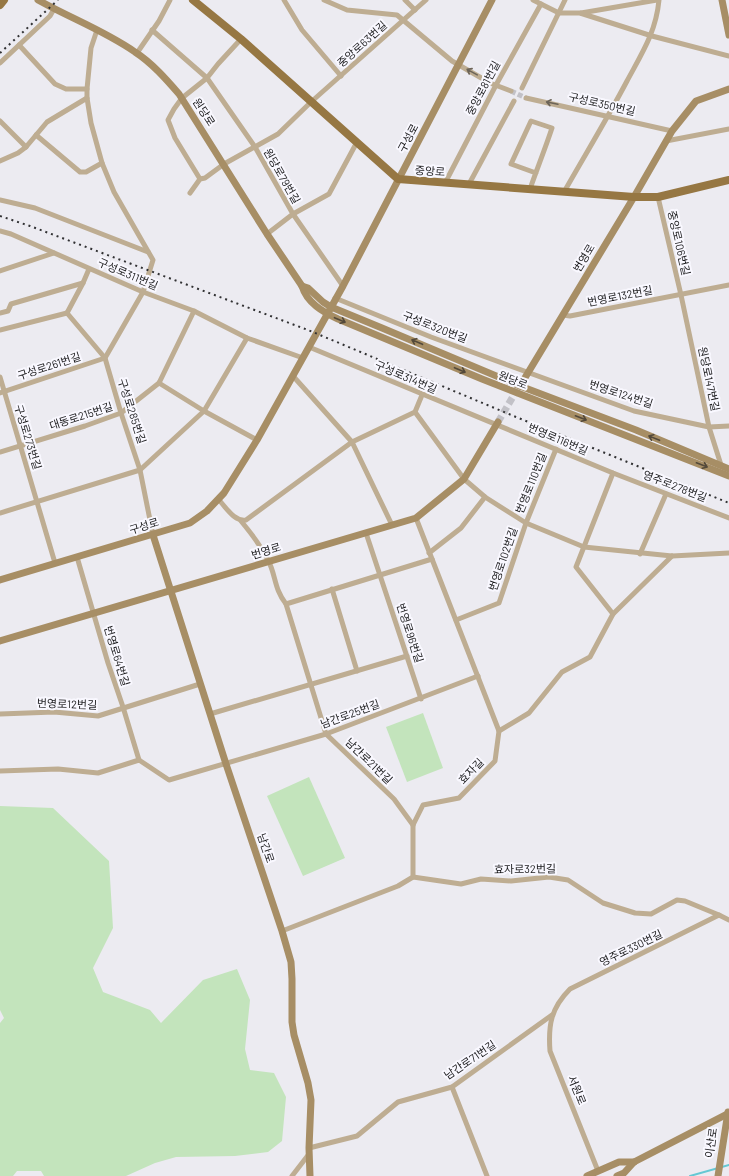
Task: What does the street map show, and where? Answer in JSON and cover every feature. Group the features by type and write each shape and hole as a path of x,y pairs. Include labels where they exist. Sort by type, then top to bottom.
{"main road":[{"path":"0,5 4,0"},
{"name":"원당로","path":"38,0 120,41 137,52 161,74 182,98 267,234 302,286 304,294 314,305 327,314 482,379 729,476"},
{"name":"중앙로","path":"193,0 241,39 398,179 634,197 658,197 729,180"},
{"name":"구성로","path":"0,580 190,523 207,511 224,493 257,440 343,286 492,0"},
{"path":"722,0 729,35"},
{"name":"번영로","path":"520,386 672,131 696,101 729,89"},
{"name":"원당로","path":"302,286 308,288 323,302 331,307 520,386 636,430 729,469"},
{"name":"번영로","path":"0,641 416,518 464,479 497,423"},
{"name":"남간로","path":"153,535 291,962 292,1022 311,1100 309,1151 310,1176"},
{"path":"617,1176 624,1173 634,1162 728,1111"},
{"name":"이산로","path":"718,1176 723,1135 728,1111"},
{"path":"587,1176 619,1162 634,1162"}],"street":[{"path":"137,52 159,21 170,0"},
{"path":"284,0 302,30 341,76"},
{"path":"324,0 347,10 397,15 458,65 496,85 511,91"},
{"path":"405,0 415,10"},
{"name":"중앙로63번길","path":"200,179 205,178 224,164 278,134 311,102 426,0"},
{"path":"534,0 559,13 580,13 658,0 658,15 652,36 608,117 564,192"},
{"path":"522,88 565,0"},
{"name":"중앙로81번길","path":"445,183 496,85 541,4"},
{"path":"0,63 50,16 54,9"},
{"path":"580,13 652,36 729,56"},
{"path":"97,30 91,48 87,89 91,123 102,163 114,192 153,260 143,292 105,358"},
{"name":"원당로79번길","path":"152,30 207,78 255,148 293,214"},
{"path":"190,193 200,179 175,138 168,120 182,98 207,78 241,39"},
{"path":"19,46 55,84 66,88 87,89"},
{"path":"0,161 18,153 26,147 47,122 87,98"},
{"name":"구성로350번길","path":"526,98 672,131"},
{"path":"469,184 514,101"},
{"path":"0,121 26,147"},
{"path":"530,189 536,173 552,128 531,121 511,164 536,173"},
{"path":"666,141 729,129"},
{"path":"36,135 80,172 86,172 102,163"},
{"path":"267,234 293,214 330,194 357,142"},
{"name":"중앙로106번길","path":"658,197 681,295"},
{"path":"0,200 35,208 148,252"},
{"path":"293,214 343,286"},
{"name":"구성로311번길","path":"0,231 143,292 194,311 247,338 303,358"},
{"path":"0,270 54,253"},
{"path":"0,330 67,313 83,284 89,269"},
{"path":"0,313 8,311 11,304 83,284"},
{"name":"번영로132번길","path":"563,315 570,316 729,285"},
{"name":"원당로147번길","path":"681,295 709,427 721,465"},
{"name":"구성로320번길","path":"335,298 431,337 528,372"},
{"name":"대동로215번길","path":"0,452 85,426 121,413 159,383 194,311"},
{"name":"구성로285번길","path":"67,313 105,358 140,470 153,535"},
{"path":"204,411 247,338"},
{"name":"구성로314번길","path":"309,347 422,394 497,423"},
{"name":"구성로261번길","path":"2,392 105,358"},
{"name":"번영로124번길","path":"528,372 634,411 709,427 729,426"},
{"path":"293,376 352,442 392,525"},
{"name":"구성로273번길","path":"0,377 2,392 20,446 55,563"},
{"path":"159,383 204,411 257,440"},
{"path":"241,521 246,520 263,508 352,442 415,412 422,394"},
{"name":"구성로285번길","path":"140,470 204,411"},
{"name":"번영로110번길","path":"415,412 464,479 485,497 526,524 584,547 640,554 672,556 729,553"},
{"name":"번영로116번길","path":"497,423 613,473"},
{"name":"번영로110번길","path":"526,524 556,449"},
{"path":"0,513 140,470"},
{"path":"613,473 576,567 613,614"},
{"name":"영주로278번길","path":"613,473 729,518"},
{"path":"640,554 666,494"},
{"path":"430,553 461,528 485,497"},
{"path":"218,499 236,518 241,521 260,546 269,561 280,596 286,604 312,684 326,734"},
{"path":"416,518 499,731 529,713 562,672 590,657 613,614 672,556"},
{"name":"번영로102번길","path":"456,620 499,603 526,524"},
{"name":"번영로96번길","path":"366,533 421,699"},
{"name":"번영로64번길","path":"77,558 139,760"},
{"path":"286,604 432,559"},
{"path":"332,589 357,671"},
{"path":"210,714 407,656"},
{"name":"남간로25번길","path":"226,764 326,734 478,676"},
{"name":"번영로12번길","path":"0,714 54,712 98,716 200,684"},
{"name":"효자길","path":"413,877 413,825 423,805 459,798 495,761 499,731"},
{"name":"남간로21번길","path":"326,734 394,799 413,825"},
{"path":"0,771 58,769 98,773 139,760 169,780 226,764"},
{"path":"282,931 398,886 413,877"},
{"name":"효자로32번길","path":"413,877 462,884 481,879 512,881 549,877 568,880 602,903 635,913 651,914 677,900 685,901 719,915"},
{"path":"719,915 729,920"},
{"name":"영주로330번길","path":"552,1015 560,999 570,989 719,915"},
{"name":"남간로71번길","path":"309,1151 357,1136 398,1102 452,1087 552,1015"},
{"name":"서원로","path":"552,1015 549,1033 550,1051 598,1171"},
{"path":"452,1087 487,1176"},
{"path":"292,1176 309,1151"}],"green space":[{"path":"423,713 443,768 407,782 386,727"},
{"path":"309,777 345,858 303,876 267,796"},
{"path":"0,806 53,808 109,861 113,928 93,968 103,992 150,1010 161,1023 203,980 237,969 250,1000 245,1049 250,1070 274,1073 286,1097 282,1141 268,1152 235,1156 176,1157 155,1163 126,1176 44,1176 41,1171 17,1171 13,1176 0,1176 0,1023 4,1018 0,1010"}],"waterway":[{"path":"690,1176 729,1165"}],"tunnel":[{"path":"511,91 526,98"},
{"path":"498,422 518,388"}],"railway":[{"path":"0,53 58,0"},
{"path":"0,216 308,330 516,417 729,503"}]}
